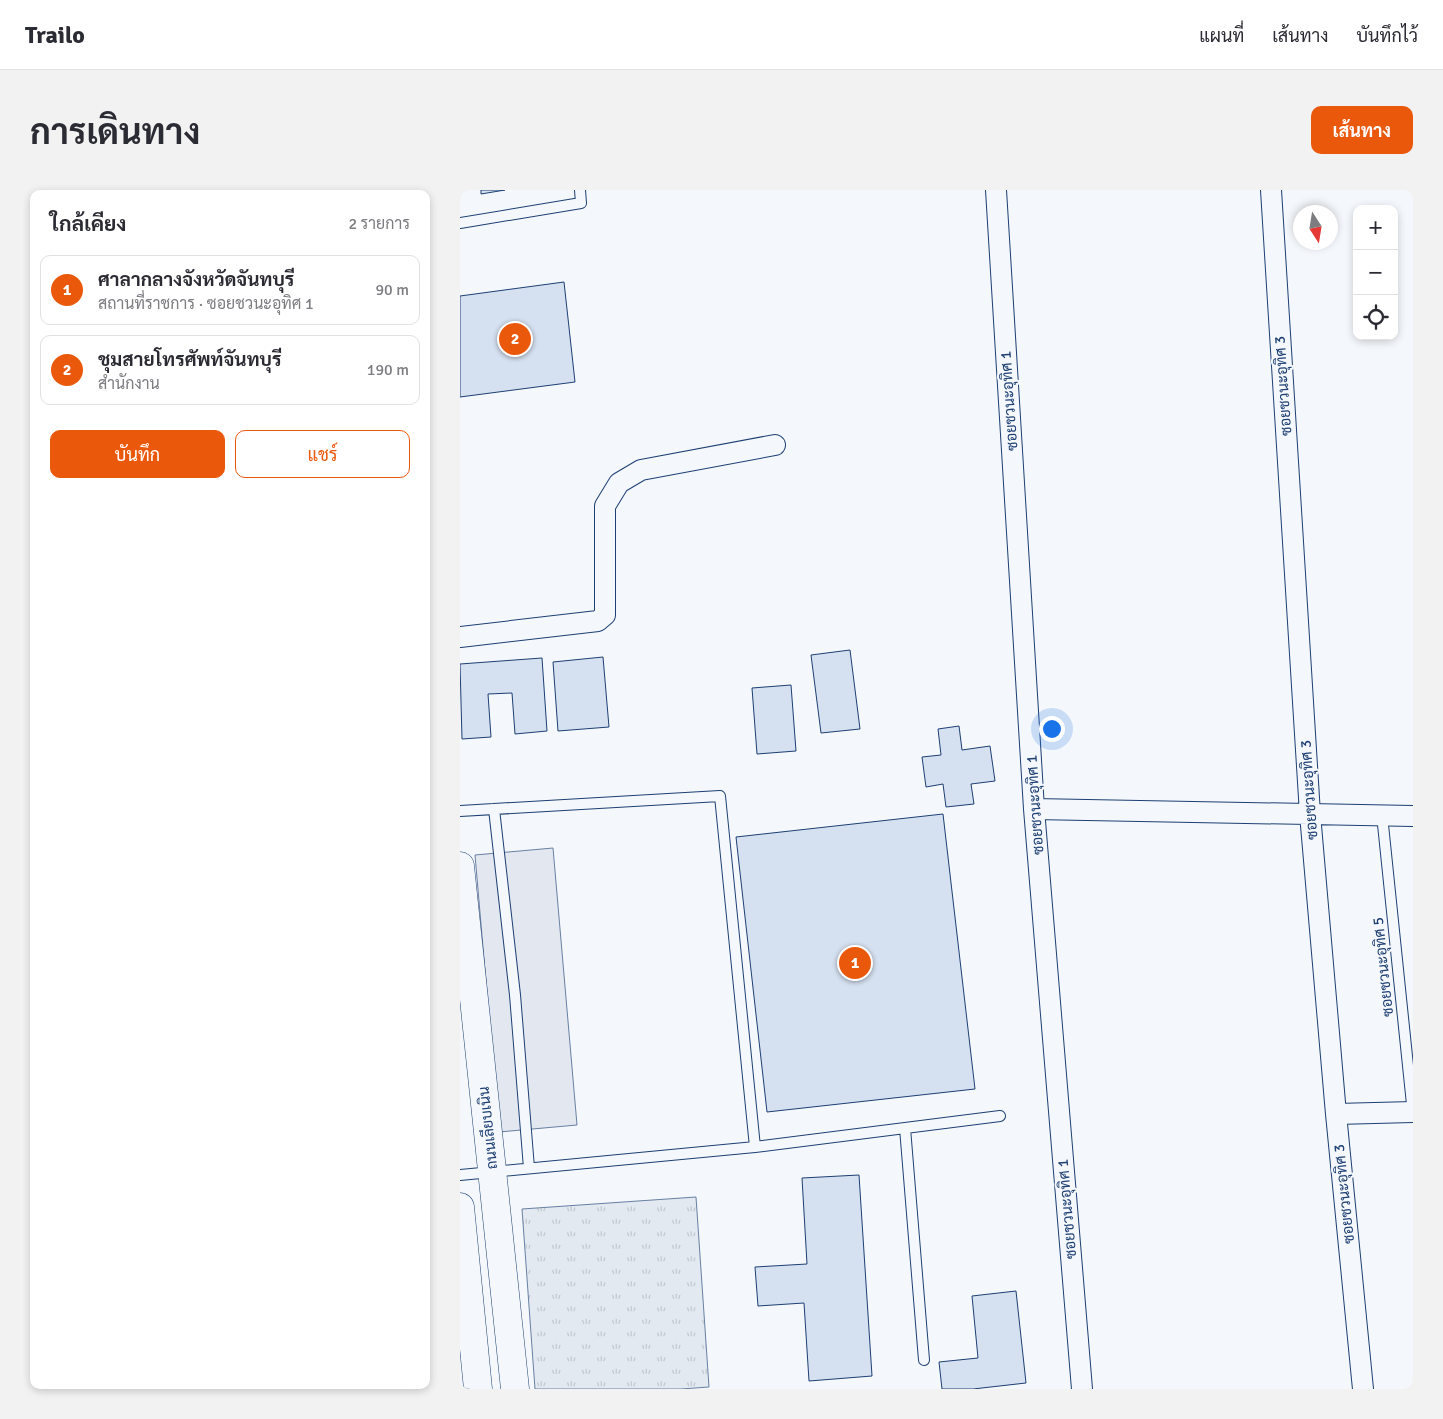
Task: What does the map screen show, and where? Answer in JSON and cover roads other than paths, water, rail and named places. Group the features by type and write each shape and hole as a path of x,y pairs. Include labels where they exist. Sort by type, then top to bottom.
{"main road":[{"name":"ถนนเลียบเนิน","path":"460,866 515,1389"},
{"path":"460,1207 464,1283 478,1389"}],"street":[{"name":"ซอยชวนะอุทิศ 1","path":"996,190 1034,809 1082,1389"},
{"name":"ซอยชวนะอุทิศ 3","path":"1270,190 1310,814 1336,1114 1363,1389"},
{"path":"460,637 598,621 605,615 605,506 619,483 641,470 775,445"},
{"path":"1034,809 1413,816"},
{"path":"1336,1114 1413,1113"}],"lane":[{"path":"460,224 581,204 580,190"},
{"path":"460,811 720,796 754,1147"},
{"path":"494,809 515,995 529,1168"},
{"name":"ซอยชวนะอุทิศ 5","path":"1382,815 1413,1113"},
{"path":"460,1175 754,1147 1000,1116"},
{"path":"905,1128 924,1360"}],"place":[{"name":"ชุมสายโทรศัพท์จันทบุรี","path":"515,339"},
{"name":"ศาลากลางจังหวัดจันทบุรี","path":"855,963"}]}
